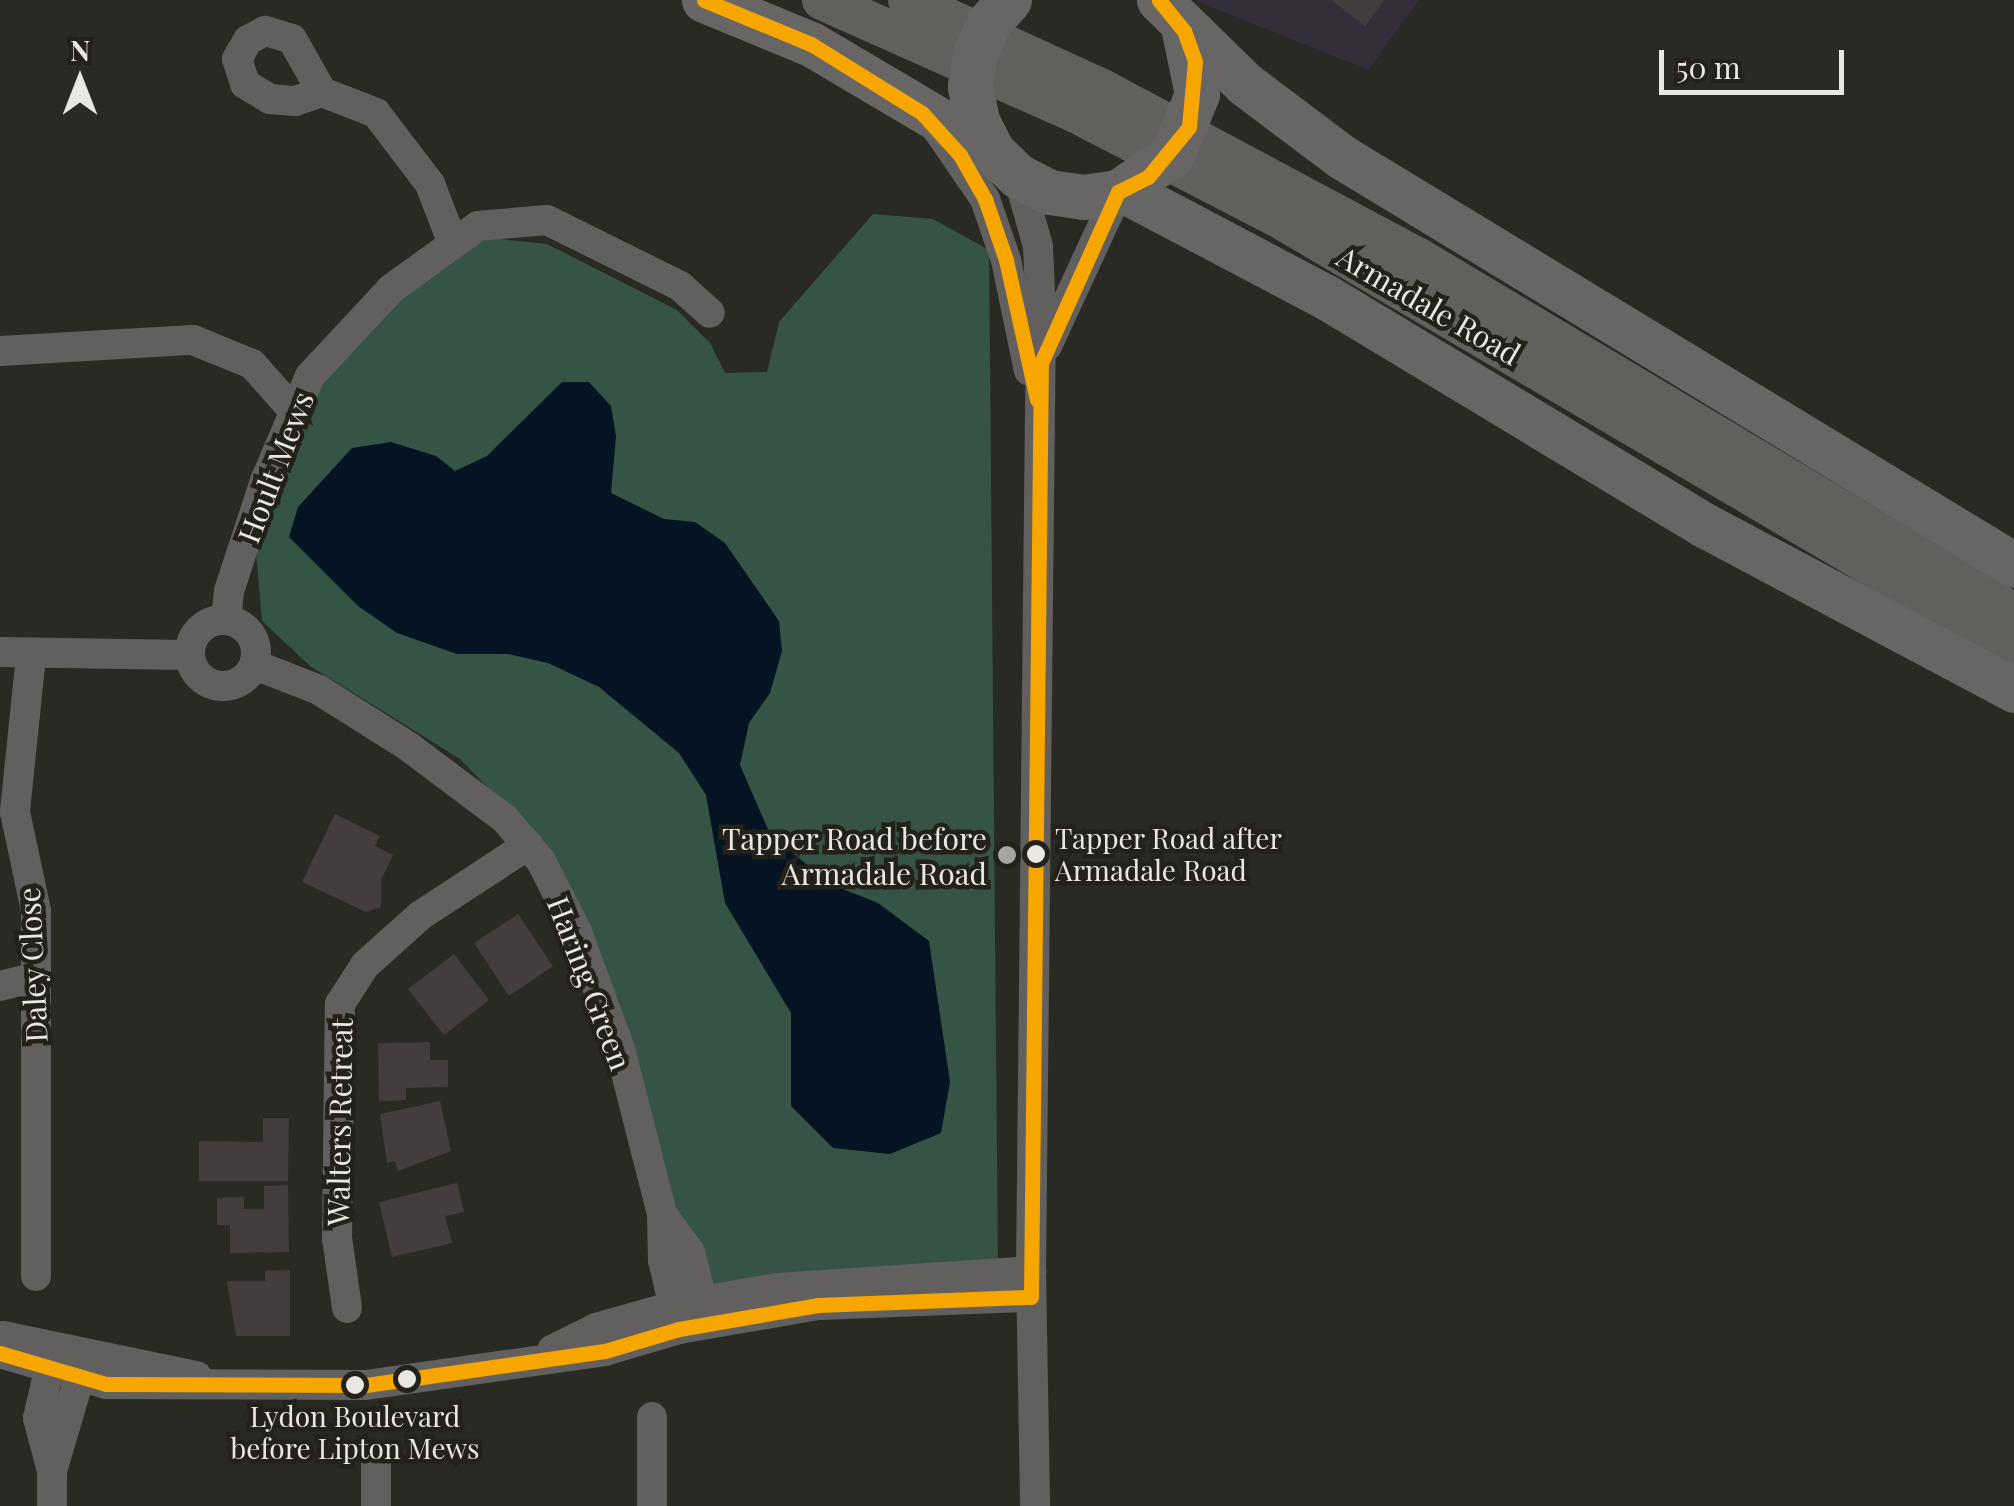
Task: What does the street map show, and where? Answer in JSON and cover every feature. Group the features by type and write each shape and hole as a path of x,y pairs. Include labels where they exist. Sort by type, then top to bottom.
{"highway":[{"path":"704,0 811,44 1005,163 1066,194 1121,191 1326,298 1674,508 2014,690"},
{"path":"1005,163 976,121 970,88 974,54 1009,0"},
{"path":"1121,191 1172,155 1189,126 1197,94 1175,13"},
{"path":"1175,13 1342,156 2014,565"}],"main road":[{"name":"Armadale Road","path":"822,0 893,11 1076,112 1291,207 2014,613"},
{"name":"Armadale Road","path":"1291,207 2014,650"}],"street":[{"path":"322,92 376,112 430,184 453,244"},
{"path":"922,112 960,155 985,198 1006,260 1039,408"},
{"path":"1005,163 1038,246 1041,363 1030,1284 1035,1506"},
{"path":"1041,363 1121,191"},
{"name":"Hoult Mews","path":"226,620 229,591 265,480 310,376 391,289 478,226 548,220 680,286 710,314"},
{"path":"0,351 192,340 252,364 294,411"},
{"path":"226,620 246,629 256,648 254,666 238,684 222,688 199,678 188,655 193,636 211,622 226,620"},
{"path":"0,652 31,656 188,655"},
{"name":"Daley Close","path":"31,656 15,812 36,911 36,1276"},
{"name":"Haring Green","path":"254,666 319,690 409,747 505,819 528,844 577,932 596,982 662,1214 690,1252 691,1315"},
{"name":"Walters Retreat","path":"347,1308 337,1238 340,1004 365,965 420,916 528,844"},
{"path":"0,986 36,977"},
{"path":"0,1353 220,1382 366,1385 605,1351 691,1315 847,1292 1030,1284"},
{"path":"0,1335 50,1359"},
{"path":"50,1359 38,1418 52,1471 52,1506"},
{"path":"52,1471 84,1366"},
{"path":"652,1417 652,1506"},
{"path":"376,1459 376,1506"}],"shaded area":[{"path":"1194,0 1419,0 1368,70"}],"green space":[{"path":"873,214 933,219 989,250 998,1273 695,1295 550,852 460,759 310,666 262,621 256,552 298,418 358,337 439,262 490,238 547,244 677,310 710,343 725,373 767,372 779,322"}],"water":[{"path":"562,382 589,382 611,406 616,436 611,493 664,519 695,522 725,543 779,621 782,651 770,693 749,723 740,765 770,834 830,884 878,903 929,941 950,1082 941,1133 890,1154 833,1148 791,1106 791,1013 725,903 706,795 679,753 599,687 548,663 508,654 457,654 397,633 358,606 289,537 298,507 352,448 391,442 436,456 455,471 487,456"}],"building":[{"path":"1331,0 1385,0 1365,26"},
{"path":"335,814 380,836 375,846 393,855 381,880 381,907 366,912 302,882"},
{"path":"518,914 553,966 509,996 474,943"},
{"path":"454,954 489,1000 444,1035 408,989"},
{"path":"430,1042 430,1060 448,1060 448,1087 406,1088 406,1100 379,1101 378,1043"},
{"path":"440,1101 451,1151 398,1171 395,1161 387,1163 380,1114"},
{"path":"263,1118 289,1118 288,1181 199,1181 199,1141 263,1142"},
{"path":"457,1183 464,1212 445,1216 452,1243 392,1257 379,1202"},
{"path":"288,1185 289,1252 230,1253 230,1225 217,1225 217,1198 244,1197 244,1209 264,1209 264,1186"},
{"path":"290,1270 290,1336 236,1336 227,1281 265,1281 265,1271"}],"transit line":[{"path":"704,0 811,44 922,113 960,155 985,199 1006,260 1037,400"},
{"path":"0,1353 106,1384 366,1385 605,1351 679,1329 818,1305 1031,1297 1041,363 1118,192 1148,177 1189,127 1195,61 1184,31 1159,0"}],"place":[{"name":"Tapper Road after Armadale Road","path":"1036,854"},
{"name":"Tapper Road before Armadale Road","path":"1007,855"},
{"name":"Lydon Boulevard before Lipton Mews","path":"355,1385"}]}
